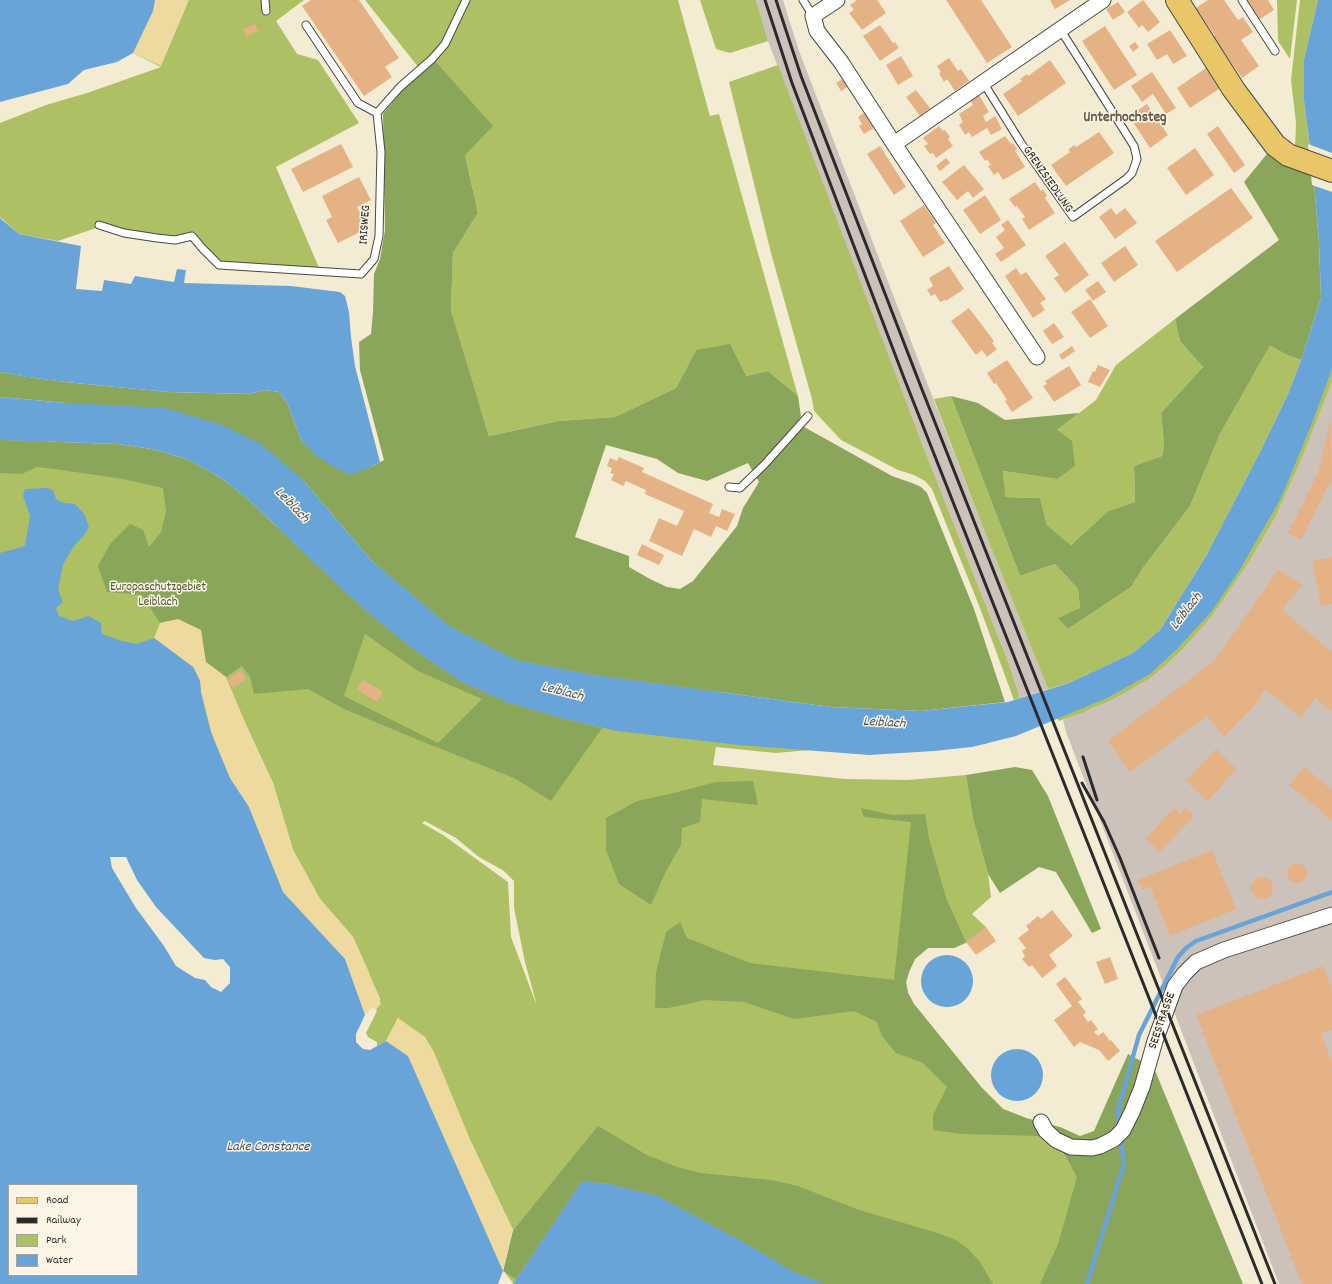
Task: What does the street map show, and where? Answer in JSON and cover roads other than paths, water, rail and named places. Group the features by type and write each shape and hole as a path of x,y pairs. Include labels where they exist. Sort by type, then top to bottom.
{"main road":[{"path":"1177,0 1234,90 1274,145 1282,152 1295,158 1329,170"}],"street":[{"path":"836,0 813,16 817,31 841,62 1036,357"},
{"path":"894,144 1103,0"},
{"name":"SEESTRASSE","path":"1041,1122 1046,1131 1056,1140 1071,1147 1092,1148 1100,1146 1114,1138 1123,1130 1132,1112 1142,1087 1155,1041 1175,986 1184,974 1196,962 1224,950 1332,915"}],"lane":[{"path":"265,0 266,11"},
{"path":"306,25 358,103 377,113 400,87 432,59 445,44 466,0"},
{"path":"803,0 813,16"},
{"path":"1242,0 1275,51"},
{"name":"GRENZSIEDLUNG","path":"983,82 1021,143 1073,217 1132,173 1138,159 1134,146 1060,29"},
{"name":"IRISWEG","path":"99,225 124,233 175,240 192,236 219,265 362,274 374,259 379,236 381,152 377,113"},
{"path":"730,487 740,488 764,466 808,416"}],"water":[{"path":"0,0 155,0 153,11 133,53 117,62 84,70 68,84 0,102"},
{"name":"Leiblach","path":"1318,0 1332,0 1332,369 1312,423 1281,498 1239,571 1211,612 1177,649 1150,674 1107,698 1016,736 972,747 869,755 739,745 617,731 565,719 506,702 460,681 416,651 377,620 343,590 248,499 221,478 187,459 152,449 118,444 0,440 0,397 67,403 166,408 222,425 261,444 303,480 371,560 449,626 516,660 593,675 831,707 921,711 1008,702 1069,683 1133,653 1160,630 1206,556 1260,452 1288,394 1301,360 1321,298 1319,243 1313,170 1304,101 1304,59"},
{"path":"0,218 19,234 81,246 76,289 102,291 104,280 131,284 135,276 174,282 177,269 186,270 184,283 291,286 340,292 345,296 349,312 355,366 380,462 350,475 317,456 302,442 287,403 279,392 265,390 249,394 168,392 65,382 0,372"},
{"name":"Lake Constance","path":"47,488 53,490 56,499 64,503 75,504 84,514 89,526 85,534 74,546 63,564 58,590 63,602 56,608 59,616 73,621 89,616 101,623 102,634 122,641 137,644 154,638 193,667 200,681 201,693 211,732 230,778 249,807 283,892 345,959 365,1015 356,1034 356,1042 363,1049 370,1050 386,1041 408,1056 503,1271 498,1284 0,1284 0,553 25,546 30,516 23,496 25,489","holes":["110,857 126,857 137,880 156,907 204,958 215,960 223,959 230,967 230,983 221,992 211,987 205,980 195,978 176,966 164,946 136,908 112,868"]},
{"path":"947,955 957,957 965,963 971,971 973,981 971,991 965,999 957,1005 947,1007 937,1005 929,999 923,991 921,981 923,971 929,963 937,957"},
{"path":"1017,1049 1027,1051 1035,1057 1041,1065 1043,1075 1041,1085 1035,1093 1027,1099 1017,1101 1007,1099 999,1093 993,1085 991,1075 993,1065 999,1057 1007,1051"},
{"path":"582,1181 609,1184 658,1196 745,1243 792,1271 825,1284 513,1284"}],"waterway":[{"path":"1119,1124 1118,1110 1139,1035 1178,957 1186,948 1196,941 1332,892"},
{"path":"1087,1284 1124,1164 1121,1143"}],"railway":[{"path":"765,0 792,83 904,378 1262,1284"},
{"path":"776,0 801,76 921,387 1275,1284"},
{"path":"1083,757 1097,800"},
{"path":"1082,783 1104,822 1120,858 1159,958"}],"district":[{"name":"Unterhochsteg","path":"1125,119"}],"park label":[{"name":"Europaschutzgebiet Leiblach","path":"158,596"}]}
